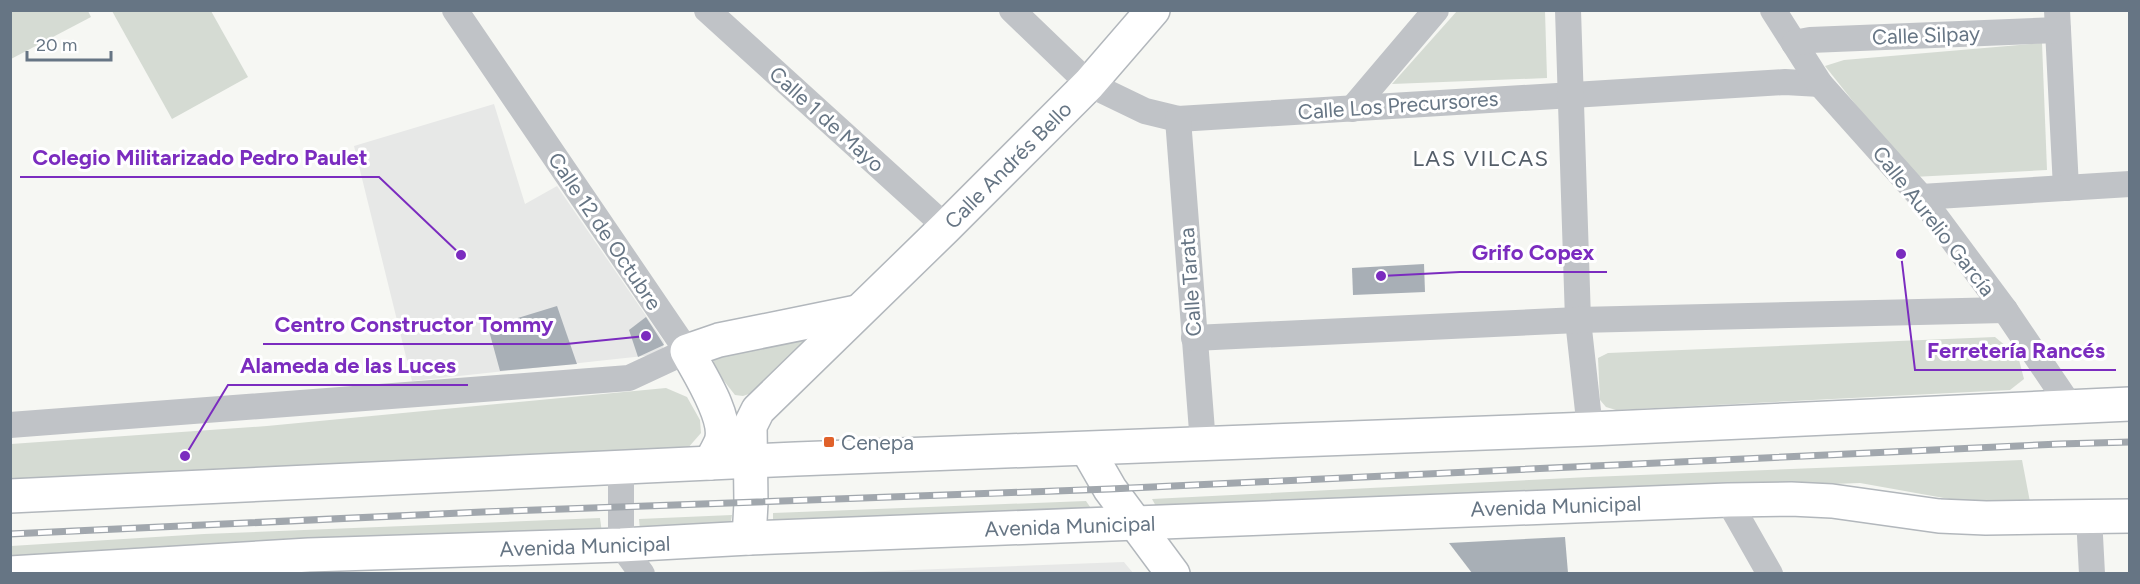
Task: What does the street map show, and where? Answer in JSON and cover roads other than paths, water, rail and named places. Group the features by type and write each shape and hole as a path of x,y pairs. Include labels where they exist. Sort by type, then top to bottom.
{"main road":[{"name":"Calle Andrés Bello","path":"749,538 750,426 758,410 1089,84 1153,10"},
{"path":"687,351 719,340 857,312"},
{"name":"Calle 12 de Octubre","path":"687,351 713,400 721,422 722,440 710,463"},
{"path":"10,496 751,461 1590,429 2130,404"},
{"path":"1087,449 1110,489 1173,573"},
{"name":"Avenida Municipal","path":"28,572 314,564 749,538 1728,500 1832,501 1939,516 1986,518 2130,516"}],"street":[{"name":"Calle 12 de Octubre","path":"455,10 687,351"},
{"name":"Calle 1 de Mayo","path":"707,10 946,226"},
{"name":"Calle Los Precursores","path":"1012,10 1089,84 1145,111 1178,119 1785,82 1820,84"},
{"path":"1352,109 1436,10"},
{"path":"1568,10 1578,320 1590,429"},
{"name":"Calle Aurelio García","path":"1773,10 1820,84 1921,197 2005,310 2070,406"},
{"path":"2058,20 2066,188"},
{"name":"Calle Silpay","path":"1794,44 2058,20"},
{"name":"Calle Tarata","path":"1178,119 1203,444"},
{"path":"1921,197 2130,184"},
{"path":"1194,338 1578,320 2005,310"},
{"path":"10,425 629,378 687,351"},
{"path":"621,468 621,545 642,573"},
{"path":"1728,500 1770,573"},
{"path":"2089,517 2092,573"}],"railway":[{"path":"10,534 482,512 1110,489 2130,442"}],"place":[{"name":"Ferretería Rancés","path":"1901,254"},
{"name":"Colegio Militarizado Pedro Paulet","path":"461,255"},
{"name":"Grifo Copex","path":"1381,276"},
{"name":"Centro Constructor Tommy","path":"646,336"},
{"name":"Cenepa","path":"829,442"},
{"name":"Alameda de las Luces","path":"185,456"}],"district":[{"name":"LAS VILCAS","path":"1481,158"}]}
